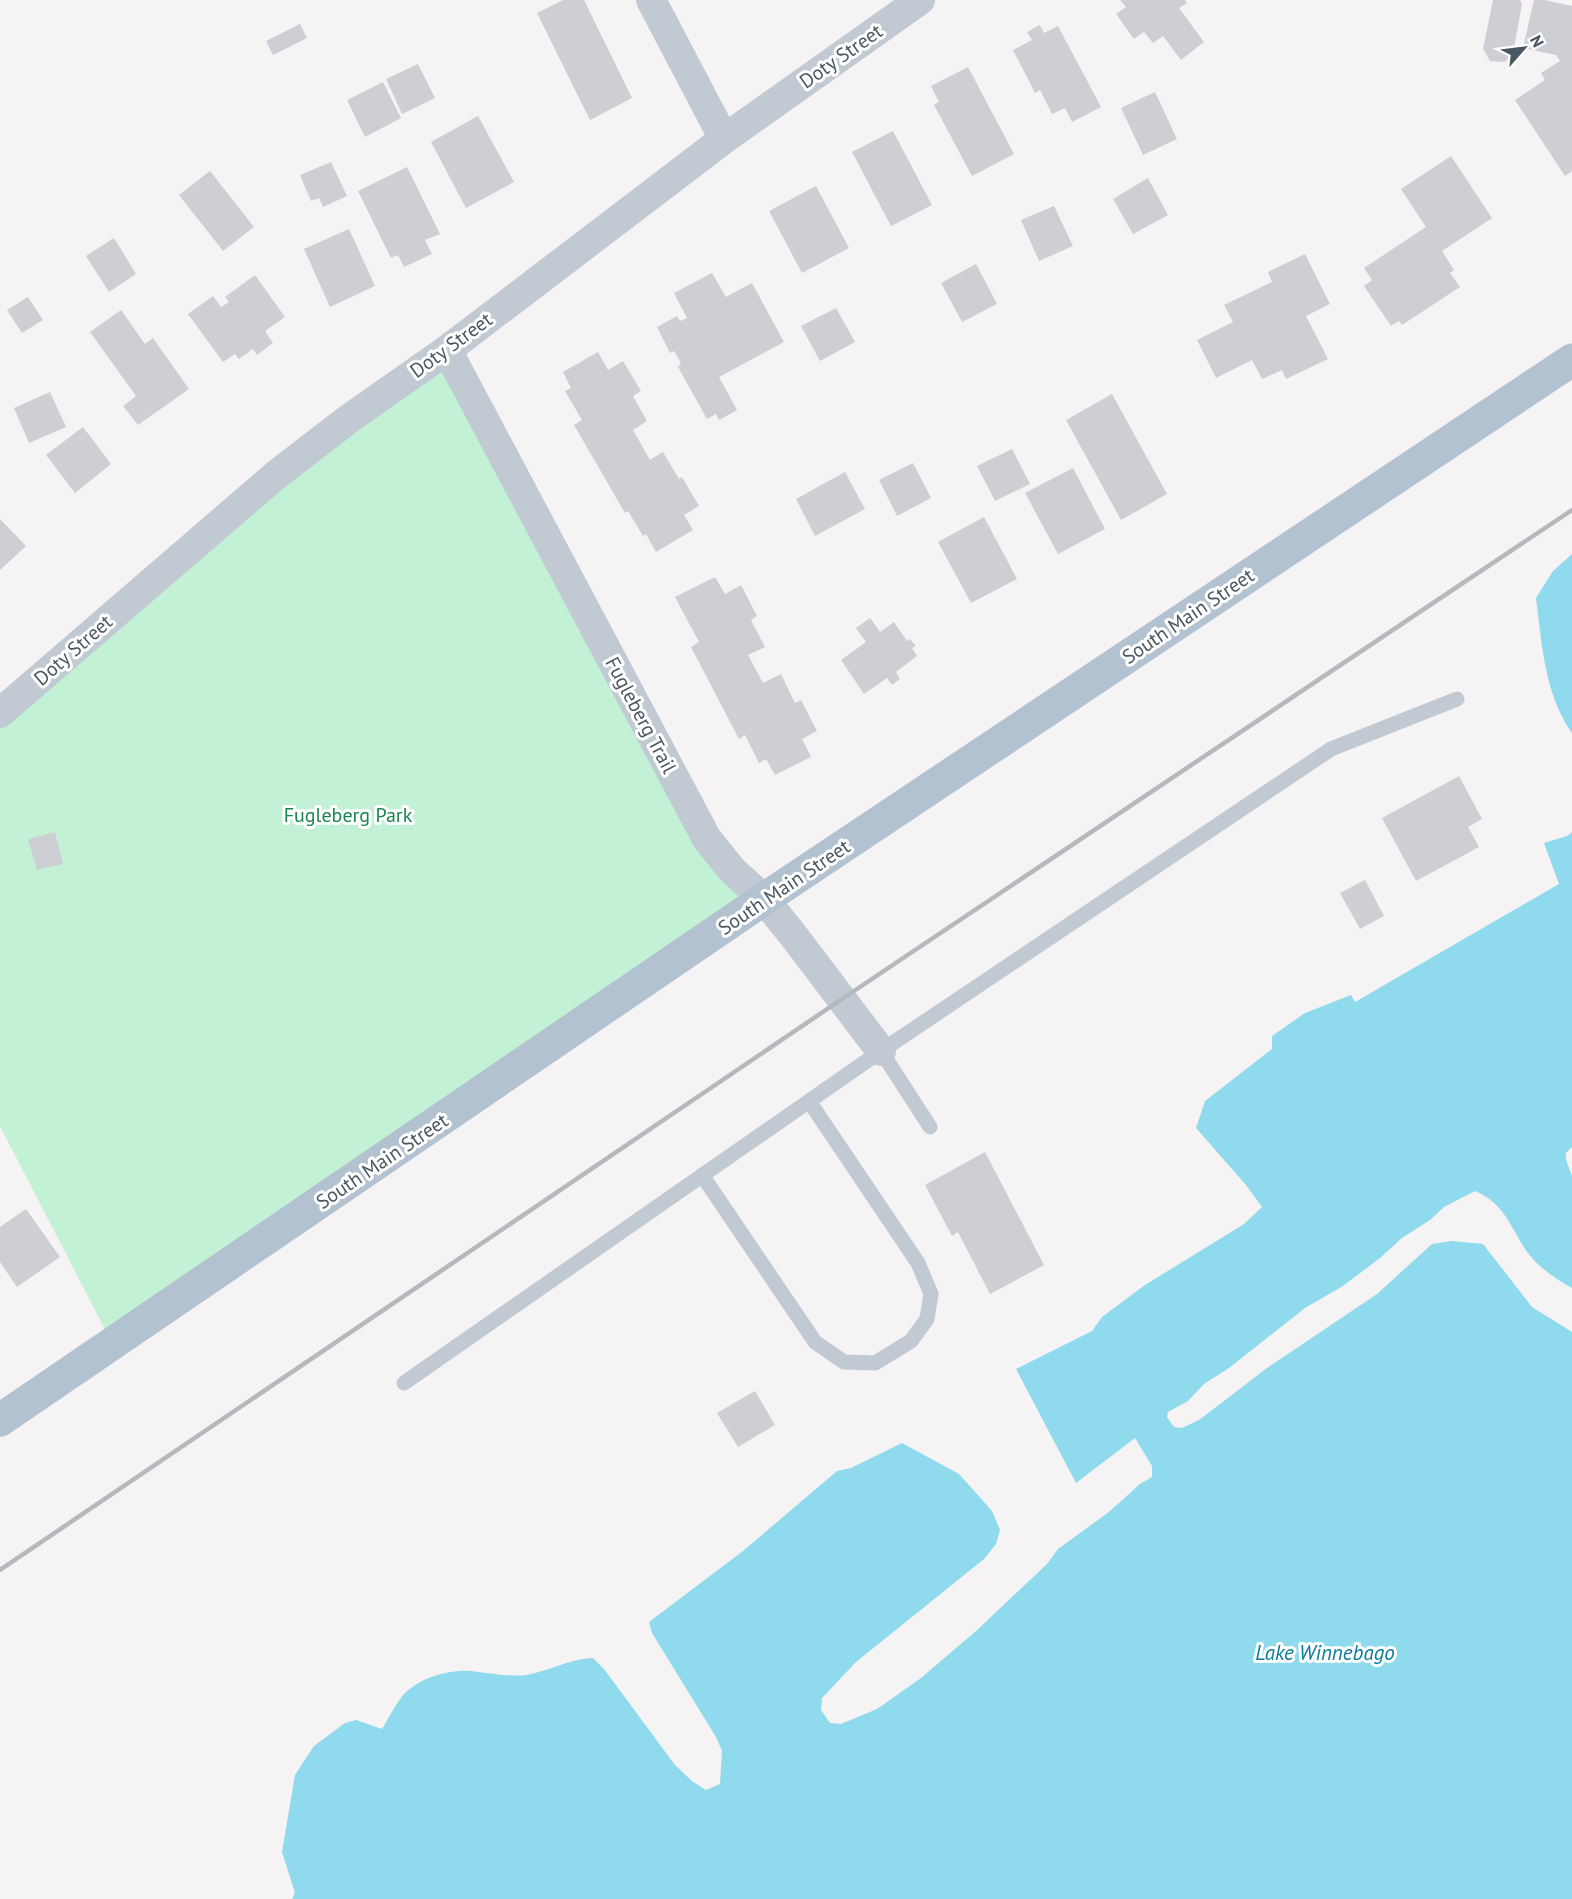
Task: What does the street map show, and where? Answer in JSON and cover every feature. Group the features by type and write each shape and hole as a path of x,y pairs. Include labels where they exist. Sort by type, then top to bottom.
{"main road":[{"name":"South Main Street","path":"0,1420 764,899 1572,360"}],"street":[{"path":"651,0 724,139"},
{"name":"Doty Street","path":"0,713 276,475 350,418 447,350 724,139 920,0"},
{"name":"Fugleberg Trail","path":"447,350 707,839 732,870 764,899 881,1051"}],"lane":[{"path":"404,1383 881,1051 1331,749 1457,699"},
{"path":"881,1051 930,1127"},
{"path":"702,1175 815,1341 844,1362 875,1363 911,1341 927,1319 931,1294 918,1263 809,1101"}],"green space":[{"name":"Fugleberg Park","path":"447,350 707,839 764,899 113,1345 0,1126 0,713"}],"water":[{"path":"1572,554 1572,733 1555,702 1550,685 1536,598 1553,571"},
{"name":"Lake Winnebago","path":"1572,832 1572,1147 1566,1153 1566,1160 1572,1176 1572,1288 1537,1264 1501,1210 1485,1196 1475,1191 1444,1207 1343,1286 1305,1308 1229,1368 1204,1384 1188,1401 1168,1412 1167,1417 1174,1427 1182,1428 1199,1420 1267,1368 1377,1294 1432,1244 1452,1241 1483,1244 1532,1307 1572,1332 1572,1899 292,1899 295,1893 282,1852 295,1775 314,1746 345,1723 356,1720 382,1729 407,1691 414,1685 443,1674 471,1671 526,1675 593,1658 604,1669 675,1765 706,1790 720,1784 722,1751 716,1737 652,1633 649,1622 743,1551 837,1471 851,1468 902,1443 959,1474 992,1511 1000,1530 996,1544 984,1559 856,1662 822,1698 821,1710 830,1723 841,1724 877,1709 921,1678 976,1631 1047,1564 1058,1549 1152,1477 1152,1466 1135,1438 1076,1483 1016,1369 1092,1331 1102,1317 1145,1285 1244,1224 1262,1207 1246,1185 1196,1128 1205,1101 1272,1049 1272,1036 1305,1013 1351,995 1355,1002 1559,884 1544,843 1567,836"}],"building":[{"path":"563,0 584,0 632,98 590,120 537,13"},
{"path":"1120,0 1185,0 1187,3 1179,8 1204,42 1181,60 1163,36 1153,43 1144,32 1134,39 1116,14 1126,7"},
{"path":"1493,0 1520,0 1522,4 1513,53 1505,62 1490,61 1483,49"},
{"path":"1534,0 1572,6 1572,171 1565,176 1515,100 1545,80 1541,73 1560,61 1556,55 1523,48"},
{"path":"300,24 307,38 273,55 266,41"},
{"path":"1040,25 1044,33 1058,26 1101,107 1072,122 1065,108 1052,114 1040,90 1035,93 1013,50 1032,40 1027,32"},
{"path":"418,64 435,98 402,114 386,79"},
{"path":"968,67 1014,154 972,176 934,105 939,102 931,86"},
{"path":"383,82 401,118 365,137 347,100"},
{"path":"1155,92 1177,139 1143,155 1121,108"},
{"path":"478,116 514,182 466,208 431,142"},
{"path":"893,131 932,205 891,226 852,152"},
{"path":"1451,156 1492,218 1442,251 1454,270 1450,273 1460,287 1402,325 1399,321 1391,326 1364,286 1372,280 1364,268 1426,227 1401,189"},
{"path":"331,162 347,196 323,207 319,198 311,201 300,175"},
{"path":"407,167 440,234 425,240 432,254 404,267 398,255 391,258 358,191"},
{"path":"210,171 254,227 223,251 179,195"},
{"path":"1148,178 1168,215 1133,234 1113,199"},
{"path":"816,186 849,248 802,273 769,211"},
{"path":"1054,206 1073,246 1039,261 1021,220"},
{"path":"349,229 375,286 330,307 304,249"},
{"path":"114,238 136,274 109,292 86,256"},
{"path":"1305,254 1330,304 1306,316 1328,359 1286,379 1282,370 1262,379 1252,360 1216,378 1197,340 1233,322 1224,305 1272,282 1268,272"},
{"path":"976,264 997,304 962,322 941,283"},
{"path":"712,273 726,297 752,283 784,342 719,377 737,410 719,420 716,414 707,419 678,367 681,363 674,351 670,353 657,327 677,316 680,321 687,318 674,293"},
{"path":"255,275 285,317 265,331 273,343 257,355 253,349 239,359 235,354 223,362 188,314 213,296 221,307 229,302 225,297"},
{"path":"28,297 43,320 22,333 7,310"},
{"path":"836,308 855,342 820,361 801,326"},
{"path":"121,310 145,344 153,338 189,389 138,425 123,406 136,396 90,332"},
{"path":"598,352 608,370 623,361 641,391 633,396 647,421 633,430 650,460 663,452 679,479 682,477 699,506 684,515 693,530 656,552 646,534 643,536 628,511 625,513 574,425 582,420 565,391 571,388 563,372"},
{"path":"50,392 66,427 29,443 14,408"},
{"path":"1112,394 1167,494 1121,520 1066,420"},
{"path":"83,427 111,464 75,493 46,455"},
{"path":"1012,449 1030,484 995,501 977,466"},
{"path":"913,463 931,498 897,516 879,480"},
{"path":"1073,468 1105,529 1058,554 1025,493"},
{"path":"845,472 865,509 815,536 796,499"},
{"path":"984,517 1017,579 971,603 938,542"},
{"path":"0,519 26,546 0,570"},
{"path":"715,577 725,594 741,585 757,616 751,620 765,647 748,655 763,683 781,674 795,703 801,700 817,731 802,739 811,757 775,775 766,759 759,763 745,735 739,739 691,647 699,642 675,597"},
{"path":"870,618 880,632 894,622 907,641 910,639 916,646 912,648 917,656 896,672 900,679 892,685 887,678 864,694 841,660 866,642 856,628"},
{"path":"1459,776 1482,819 1468,827 1479,847 1416,881 1382,818"},
{"path":"55,832 63,864 37,870 28,839"},
{"path":"1365,880 1384,916 1360,929 1340,893"},
{"path":"985,1152 1044,1265 990,1294 958,1232 952,1236 925,1185"},
{"path":"26,1209 60,1257 17,1287 0,1262 0,1227"},
{"path":"755,1391 775,1425 738,1447 717,1413"}],"railway":[{"path":"0,1570 842,999 1572,510"}]}
